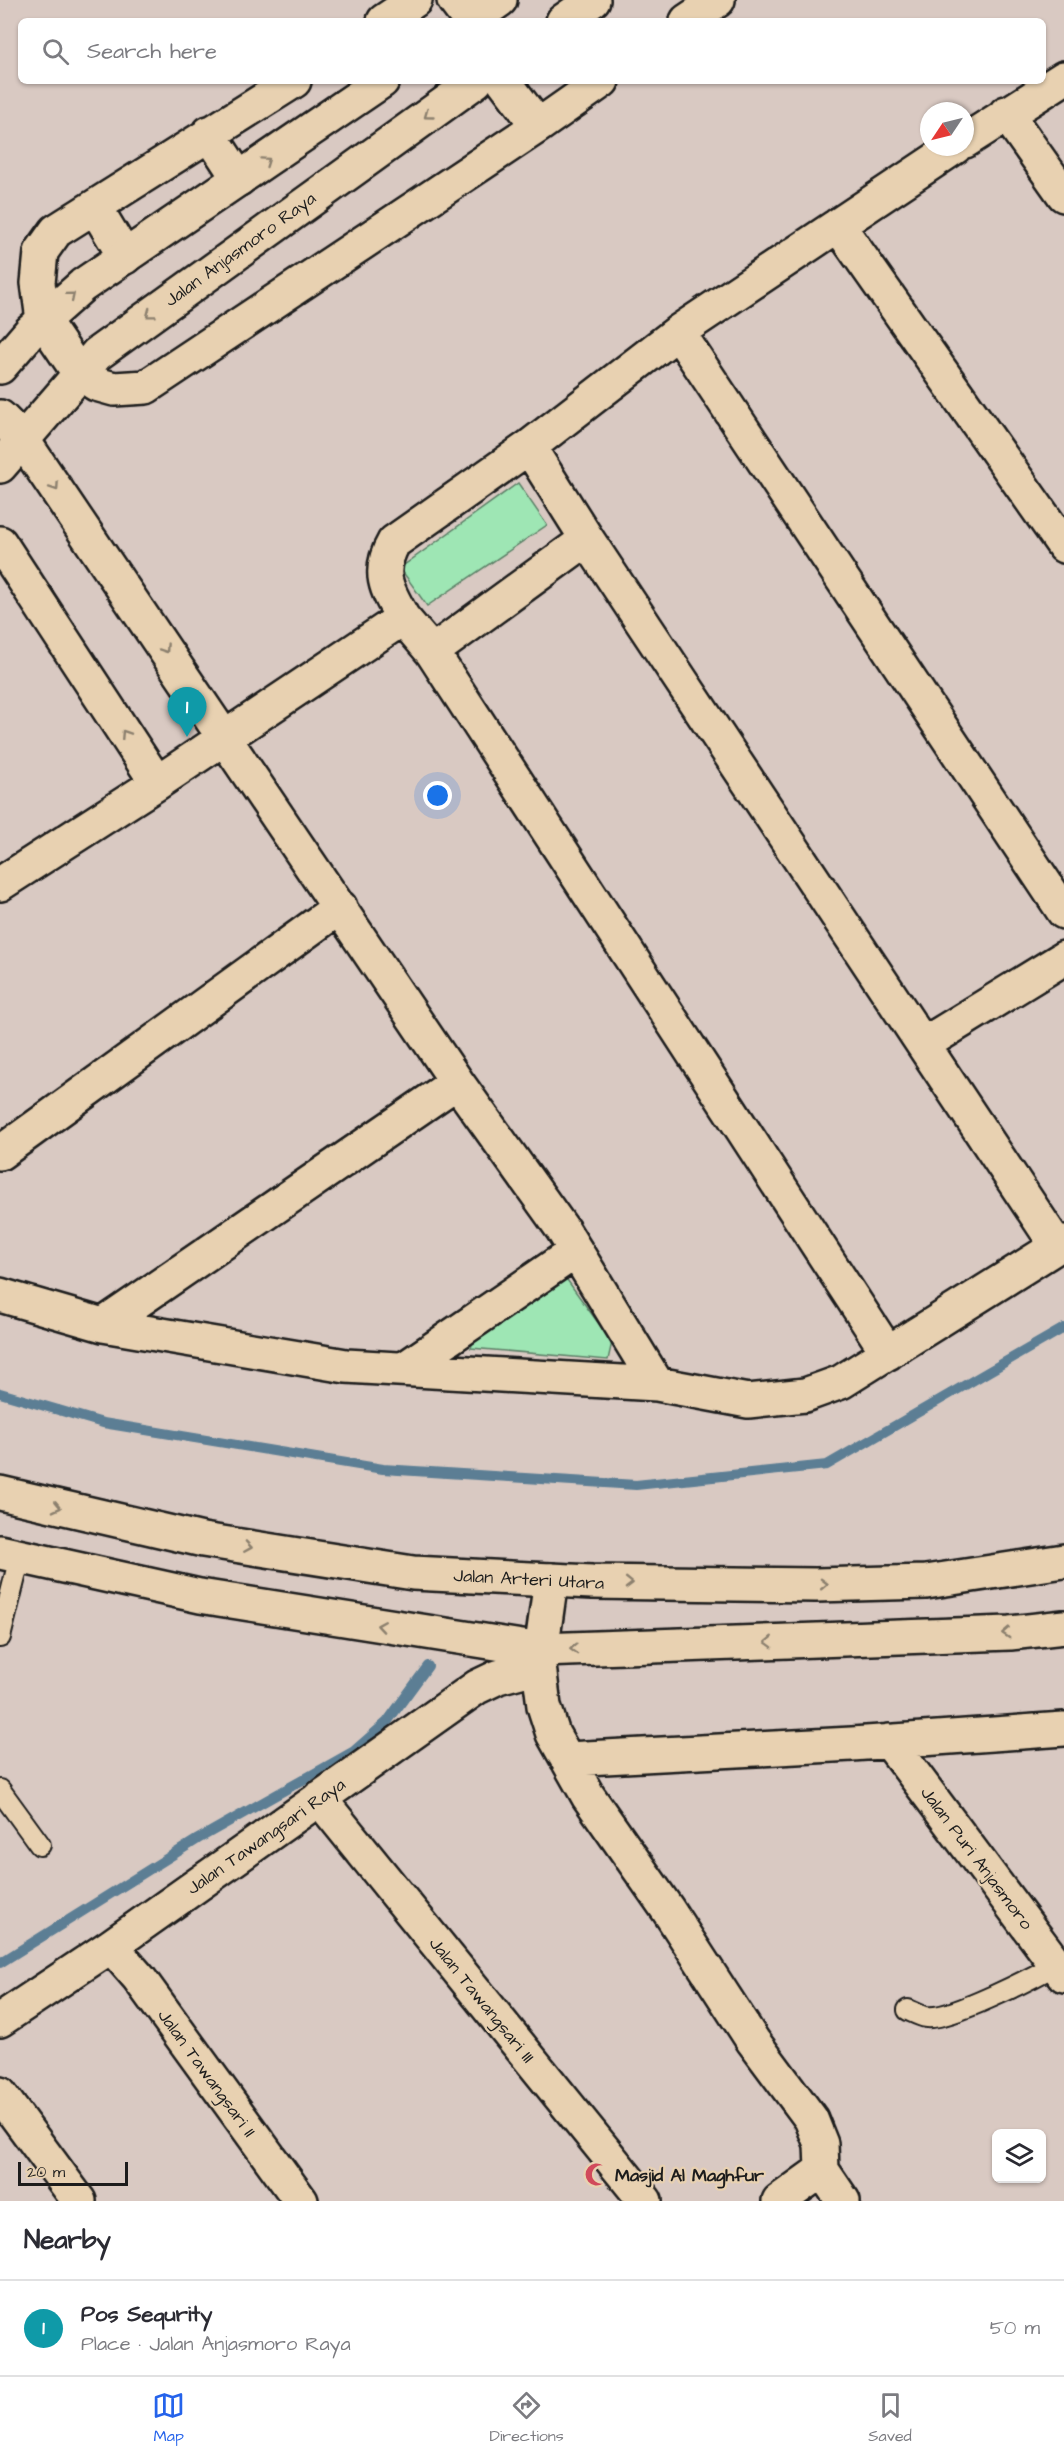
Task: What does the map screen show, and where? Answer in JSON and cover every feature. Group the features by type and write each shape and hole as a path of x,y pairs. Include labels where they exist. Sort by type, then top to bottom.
{"main road":[{"path":"388,18 415,0"},
{"path":"454,0 468,18"},
{"path":"474,18 500,0"},
{"path":"566,18 593,0"},
{"path":"691,18 718,0"},
{"path":"974,135 1064,78"},
{"path":"289,84 56,231 41,252 38,283 43,320 79,373 96,384 114,389 146,387 598,84"},
{"name":"Jalan Anjasmoro Raya","path":"0,466 11,428 79,373 97,354 472,84"},
{"path":"506,84 538,126"},
{"path":"0,366 43,320 83,285 238,179 362,86"},
{"path":"1006,113 1064,195"},
{"path":"209,133 238,179"},
{"path":"888,1353 432,652 404,618 386,588 384,558 394,542 530,447 678,332 942,156"},
{"path":"95,207 125,257"},
{"path":"838,225 1064,546"},
{"path":"678,332 1064,912"},
{"path":"11,428 340,907 457,1082 576,1251 657,1384"},
{"path":"0,1295 103,1325 346,1366 657,1384 747,1401 805,1395 841,1382 1060,1244 587,539 530,447"},
{"path":"432,652 587,539"},
{"path":"0,543 157,783"},
{"path":"0,884 157,783 404,618"},
{"path":"0,1153 340,907"},
{"path":"924,1044 1064,958"},
{"path":"103,1325 457,1082"},
{"path":"404,1369 576,1251"},
{"name":"Jalan Arteri Utara","path":"0,1493 226,1544 413,1574 551,1580 816,1585 926,1582 1064,1562"},
{"path":"10,1555 200,1596 540,1658 1010,1633 1064,1627"},
{"path":"551,1580 540,1658 544,1706 553,1734 588,1796 668,1910 753,2041 811,2119 821,2144 822,2170 843,2201"},
{"name":"Jalan Tawangsari Raya","path":"0,2020 111,1946 477,1687 540,1658"},
{"path":"567,1759 1064,1729"},
{"name":"Jalan Puri Anjasmoro","path":"889,1741 1060,1970"},
{"name":"Jalan Tawangsari III","path":"320,1798 645,2201"},
{"name":"Jalan Tawangsari II","path":"111,1946 139,1978 301,2201"},
{"path":"0,2094 79,2201"},
{"path":"779,2201 822,2170"}],"lane":[{"path":"0,1637 10,1555"},
{"path":"0,1790 40,1845"},
{"path":"908,2010 926,2018 943,2015 1060,1970"}],"green space":[{"path":"518,483 547,525 427,606 400,568"},
{"path":"565,1277 612,1342 608,1360 471,1348 475,1334"}],"waterway":[{"path":"0,1393 103,1423 383,1469 636,1485 827,1465 1064,1328"},
{"path":"0,1963 198,1839 354,1751 387,1722 428,1666"}],"place":[{"name":"Pos Sequrity","path":"187,737"},
{"name":"Masjid Al Maghfur","path":"597,2175"}]}
